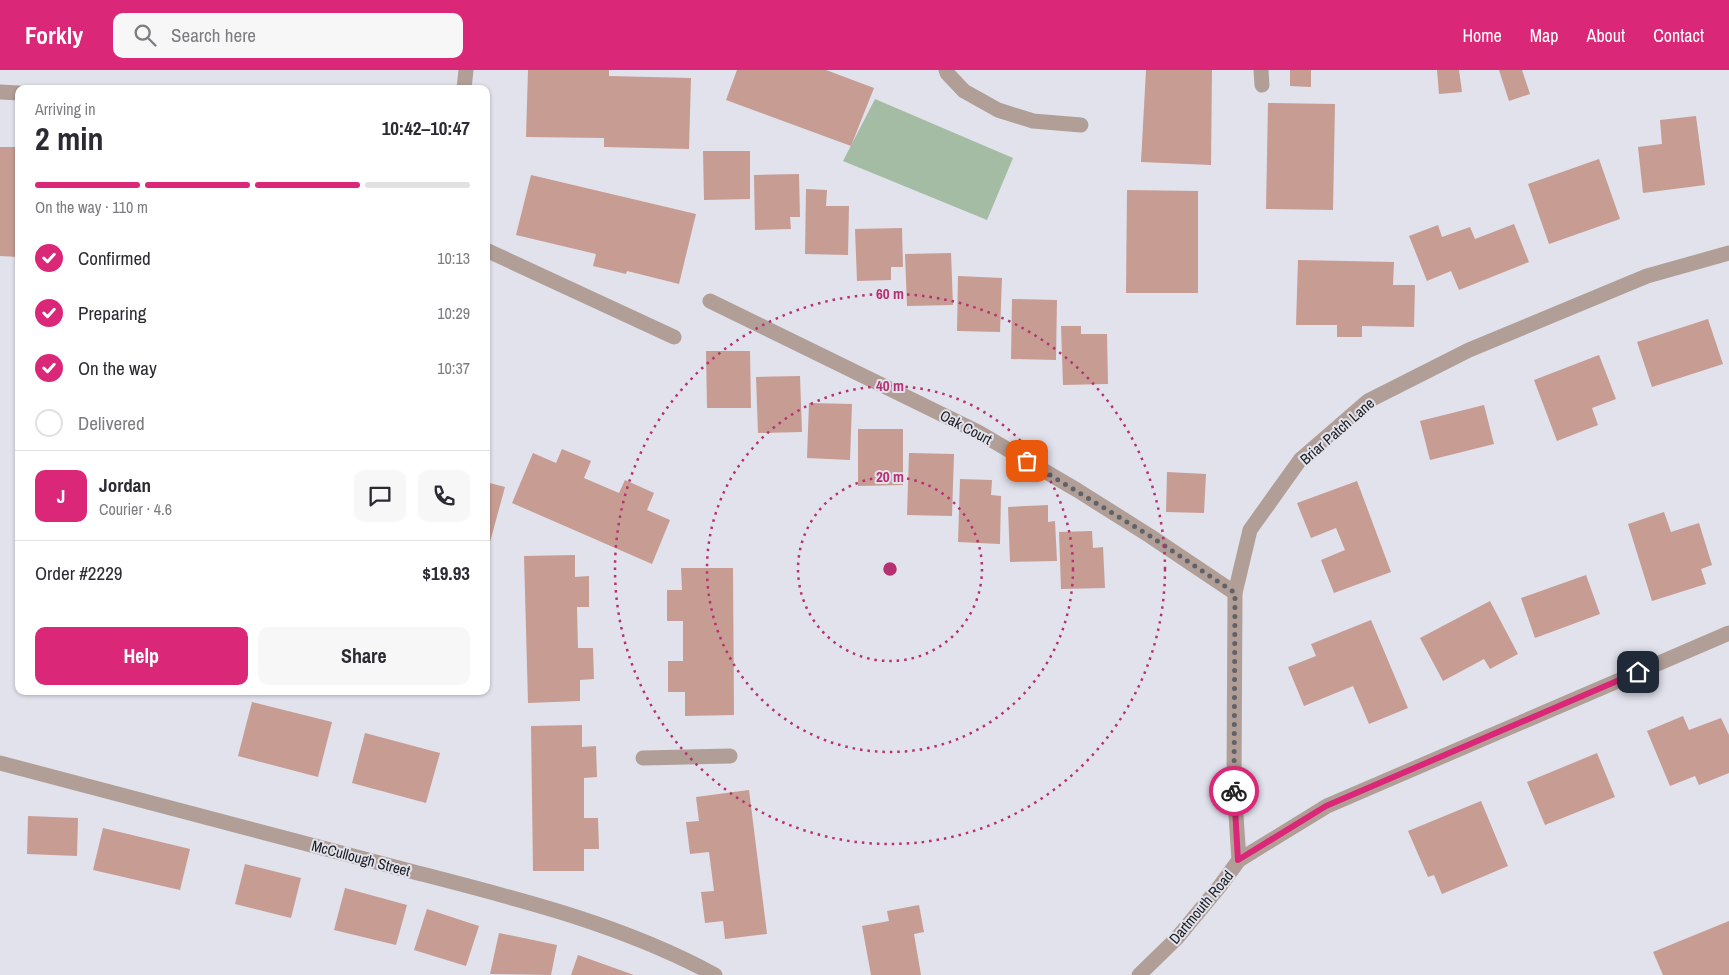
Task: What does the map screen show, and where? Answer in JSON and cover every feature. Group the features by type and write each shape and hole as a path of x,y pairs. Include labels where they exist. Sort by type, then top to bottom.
{"street":[{"path":"464,85 466,70"},
{"path":"946,70 964,92 998,110 1033,121 1081,125"},
{"path":"1261,70 1262,85"},
{"path":"0,92 15,93"},
{"path":"490,252 674,338"},
{"name":"Briar Patch Lane","path":"1238,860 1234,785 1235,593 1250,530 1300,460 1368,400 1469,350 1638,280 1729,253"},
{"name":"Oak Court","path":"710,301 978,432 1085,495 1235,593"},
{"name":"Dartmouth Road","path":"1139,975 1177,938 1220,886 1238,860 1326,806 1729,633"},
{"path":"643,758 730,756"},
{"name":"McCullough Street","path":"0,763 537,904 625,933 695,964 715,975"}],"green space":[{"path":"875,99 1013,158 987,220 843,161"}],"building":[{"path":"528,70 609,70 609,76 691,78 689,149 604,147 604,138 526,137"},
{"path":"737,70 826,70 874,88 851,146 726,100"},
{"path":"1146,70 1212,70 1211,165 1141,162"},
{"path":"1290,70 1311,70 1311,87 1290,86"},
{"path":"1437,70 1459,70 1462,92 1439,94"},
{"path":"1499,70 1522,70 1530,94 1509,101"},
{"path":"1268,103 1335,104 1333,210 1266,209"},
{"path":"1696,116 1705,185 1643,193 1638,147 1662,144 1660,120"},
{"path":"0,147 15,147 15,257 0,256"},
{"path":"703,151 750,151 750,199 704,200"},
{"path":"1599,159 1620,219 1549,244 1528,184"},
{"path":"799,174 800,217 790,217 791,229 755,230 754,175"},
{"path":"531,175 696,214 679,284 627,271 626,274 593,266 596,254 516,235"},
{"path":"806,189 827,190 826,206 849,206 848,255 805,254"},
{"path":"1127,190 1198,191 1198,293 1126,293"},
{"path":"1514,224 1529,262 1459,290 1451,271 1427,281 1409,236 1438,225 1442,237 1470,227 1475,239"},
{"path":"902,228 903,267 891,267 891,280 857,281 855,229"},
{"path":"951,253 953,305 907,306 905,254"},
{"path":"1298,260 1394,262 1393,285 1415,285 1414,327 1362,326 1362,337 1337,337 1337,325 1296,325"},
{"path":"958,276 1002,278 1000,332 957,331"},
{"path":"1012,299 1057,300 1056,360 1011,359"},
{"path":"1708,319 1723,364 1652,387 1637,342"},
{"path":"1061,326 1081,326 1081,334 1107,334 1108,384 1063,385"},
{"path":"706,351 750,351 751,408 707,408"},
{"path":"1599,355 1616,399 1592,408 1598,425 1557,441 1534,380"},
{"path":"800,376 802,432 758,433 756,377"},
{"path":"809,403 852,404 850,460 807,458"},
{"path":"1484,405 1494,444 1430,460 1420,421"},
{"path":"858,429 903,429 903,485 858,486"},
{"path":"562,449 591,461 584,478 619,493 625,480 654,493 647,510 670,520 652,564 512,503 533,453 556,463"},
{"path":"909,453 954,454 952,516 907,515"},
{"path":"1167,472 1206,474 1204,513 1166,512"},
{"path":"960,479 992,480 991,495 1001,496 1000,544 958,542"},
{"path":"1357,481 1391,572 1334,593 1321,560 1345,550 1336,528 1311,538 1297,503"},
{"path":"490,483 505,487 490,542"},
{"path":"1048,505 1048,522 1055,521 1057,561 1010,562 1008,507"},
{"path":"1664,512 1671,532 1699,523 1712,565 1701,569 1706,584 1652,601 1628,524"},
{"path":"1092,531 1093,548 1103,547 1105,588 1061,589 1059,532"},
{"path":"575,555 575,577 589,576 589,607 577,607 578,648 593,648 594,679 580,680 580,701 528,703 524,556"},
{"path":"681,568 733,568 734,715 685,716 685,692 668,692 668,661 683,661 683,621 667,621 667,590 682,590"},
{"path":"1586,575 1600,614 1535,638 1521,598"},
{"path":"1490,601 1518,654 1490,669 1484,659 1443,681 1420,638"},
{"path":"1371,620 1408,708 1369,724 1353,686 1304,706 1288,667 1316,656 1311,644"},
{"path":"252,702 332,722 318,777 238,756"},
{"path":"1683,716 1689,730 1721,718 1729,735 1729,773 1699,785 1695,776 1670,786 1647,731"},
{"path":"582,725 582,747 596,746 597,777 584,778 584,818 598,818 599,849 584,849 584,871 533,871 531,726"},
{"path":"365,733 440,753 426,803 352,783"},
{"path":"1597,753 1615,797 1545,825 1527,782"},
{"path":"749,790 767,934 725,939 723,921 705,923 701,892 714,891 709,852 690,854 686,822 699,821 696,797"},
{"path":"1481,801 1508,866 1442,894 1434,875 1428,877 1408,831"},
{"path":"28,816 78,818 77,856 27,854"},
{"path":"103,828 190,849 180,890 93,870"},
{"path":"245,864 301,878 291,918 235,904"},
{"path":"345,888 407,905 396,945 334,930"},
{"path":"919,905 924,932 914,934 921,975 871,975 862,926 889,921 887,911"},
{"path":"427,909 479,926 466,966 414,950"},
{"path":"1729,921 1729,975 1663,975 1653,952"},
{"path":"499,933 557,945 551,975 490,974"},
{"path":"578,955 634,975 571,975"}],"way so far":[{"path":"1027,461 1150,536 1235,593 1234,791"}],"route":[{"path":"1234,791 1238,860 1326,806 1638,672"}]}
